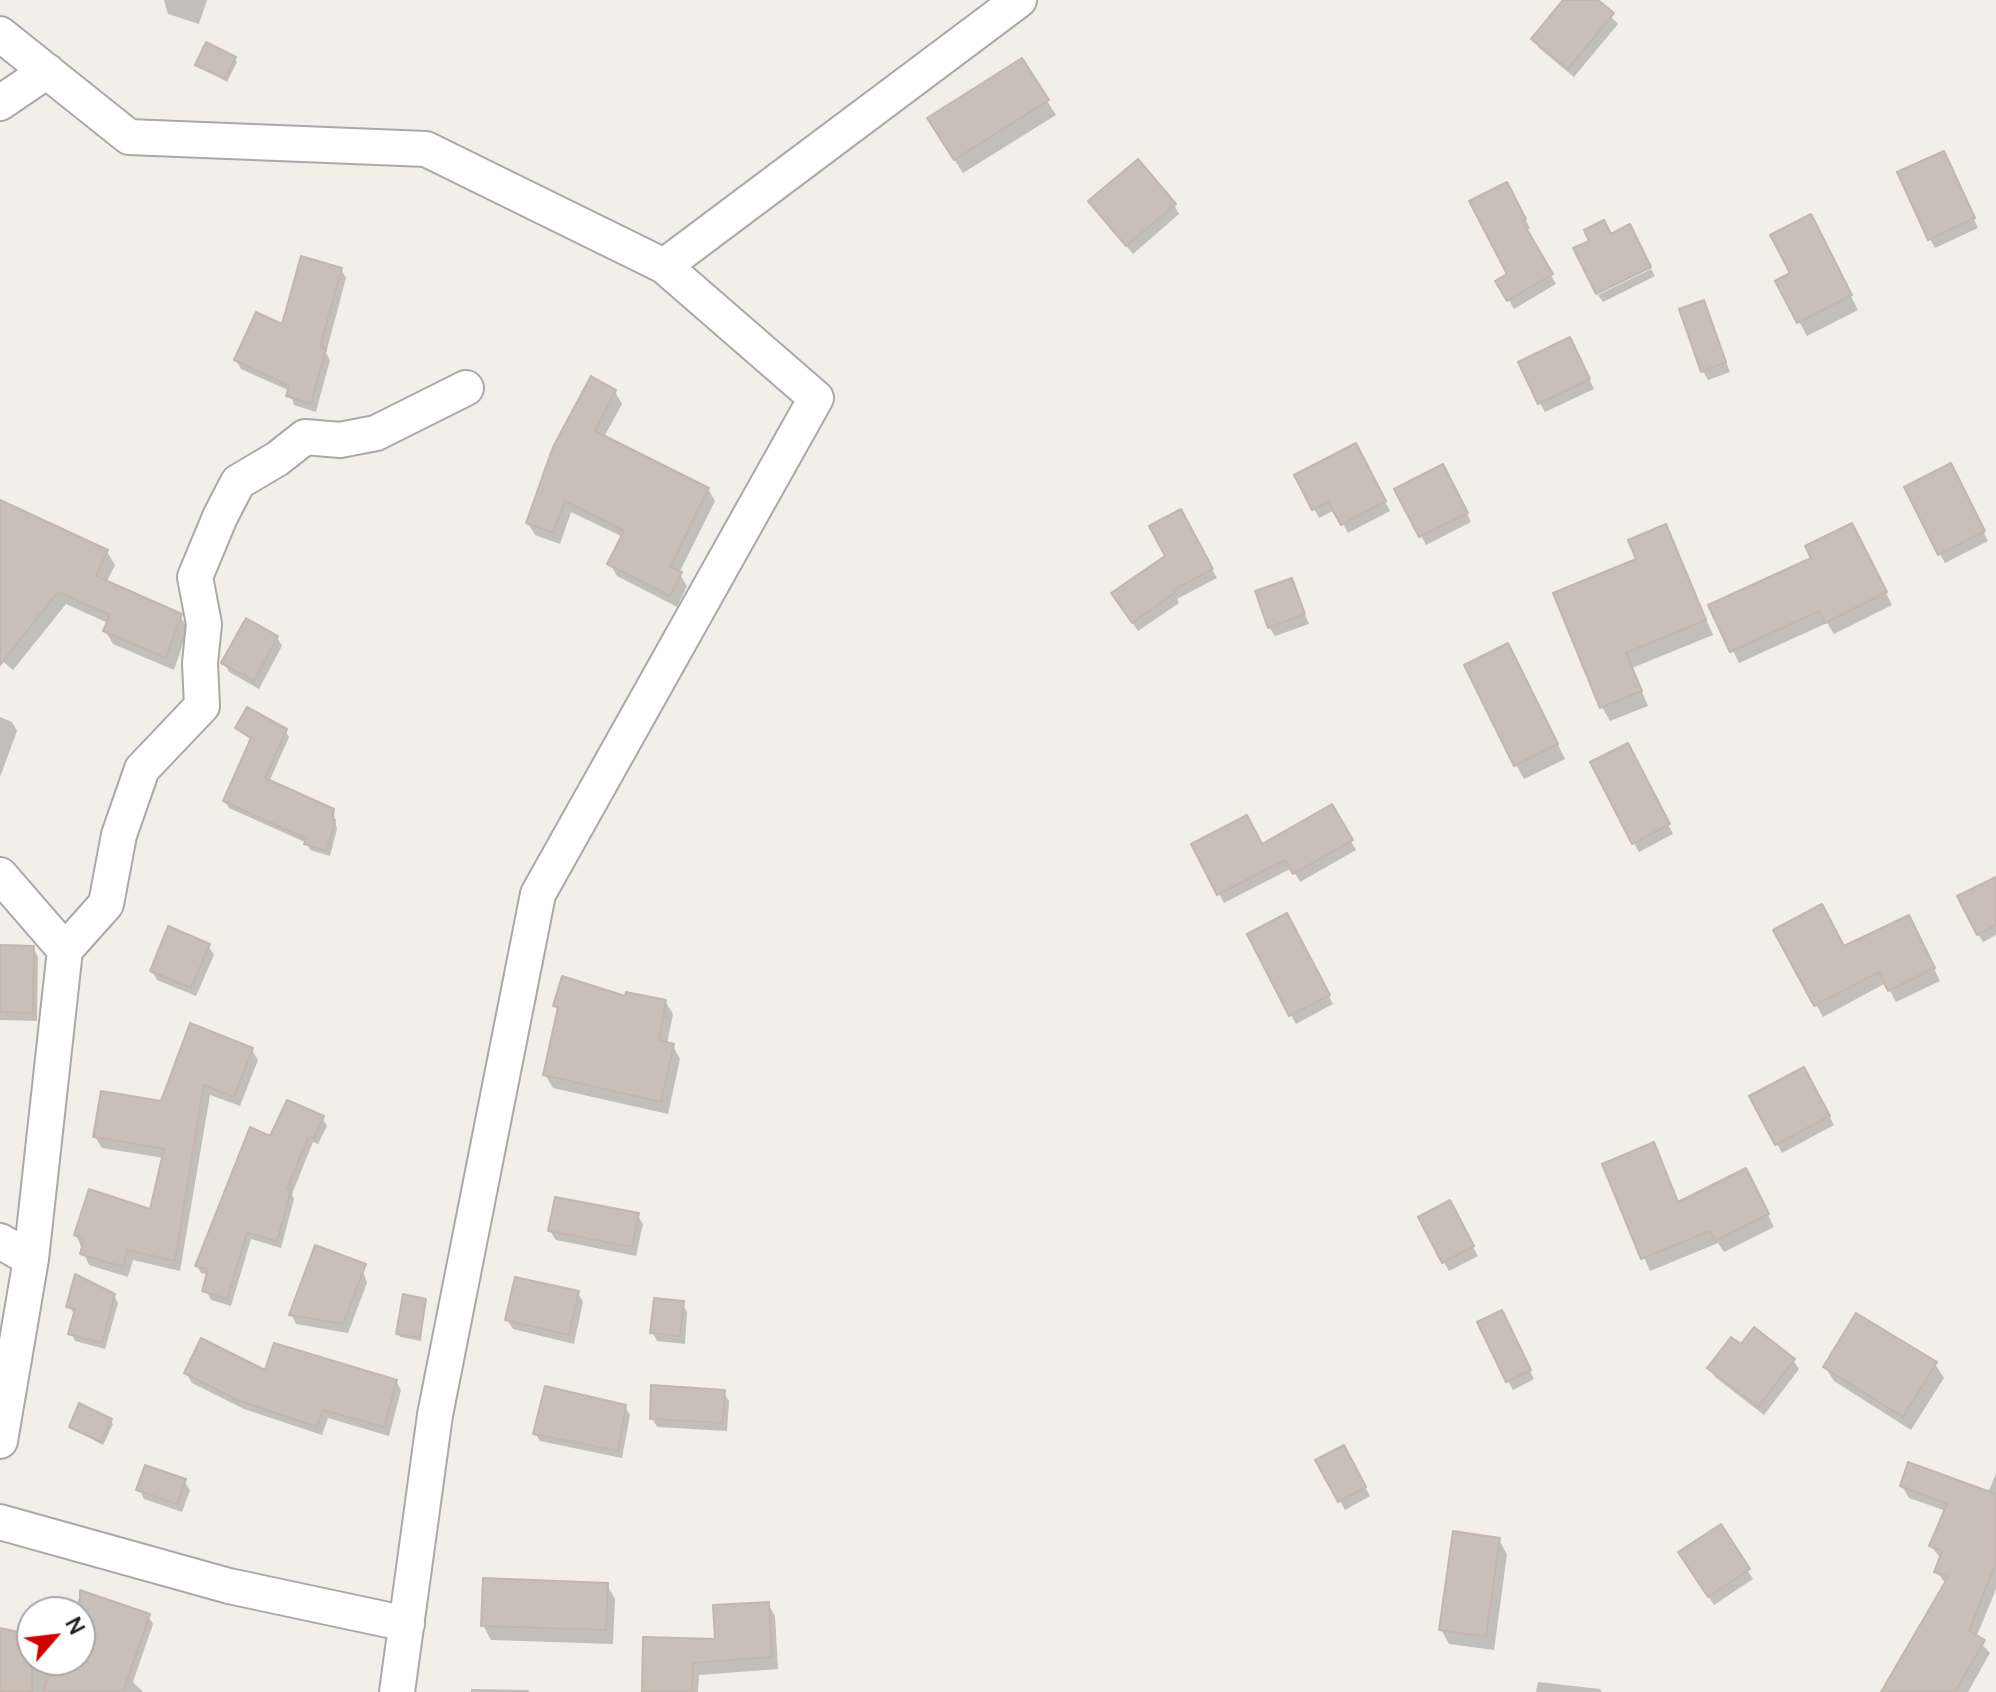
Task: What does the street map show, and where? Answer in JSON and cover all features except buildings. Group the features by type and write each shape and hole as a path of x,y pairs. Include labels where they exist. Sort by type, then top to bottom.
{"street":[{"path":"664,266 1019,0"},
{"path":"0,34 129,137 426,149 664,266 816,398 538,894 435,1415 397,1692"},
{"path":"0,103 47,71"},
{"path":"0,1441 31,1259 65,950 106,904 119,835 142,769 202,706 200,663 204,624 195,577 238,482 277,459 305,437 340,440 376,433 466,388"},
{"path":"0,875 65,950"},
{"path":"0,1241 31,1259"},
{"path":"0,1522 229,1586 407,1624"}]}
